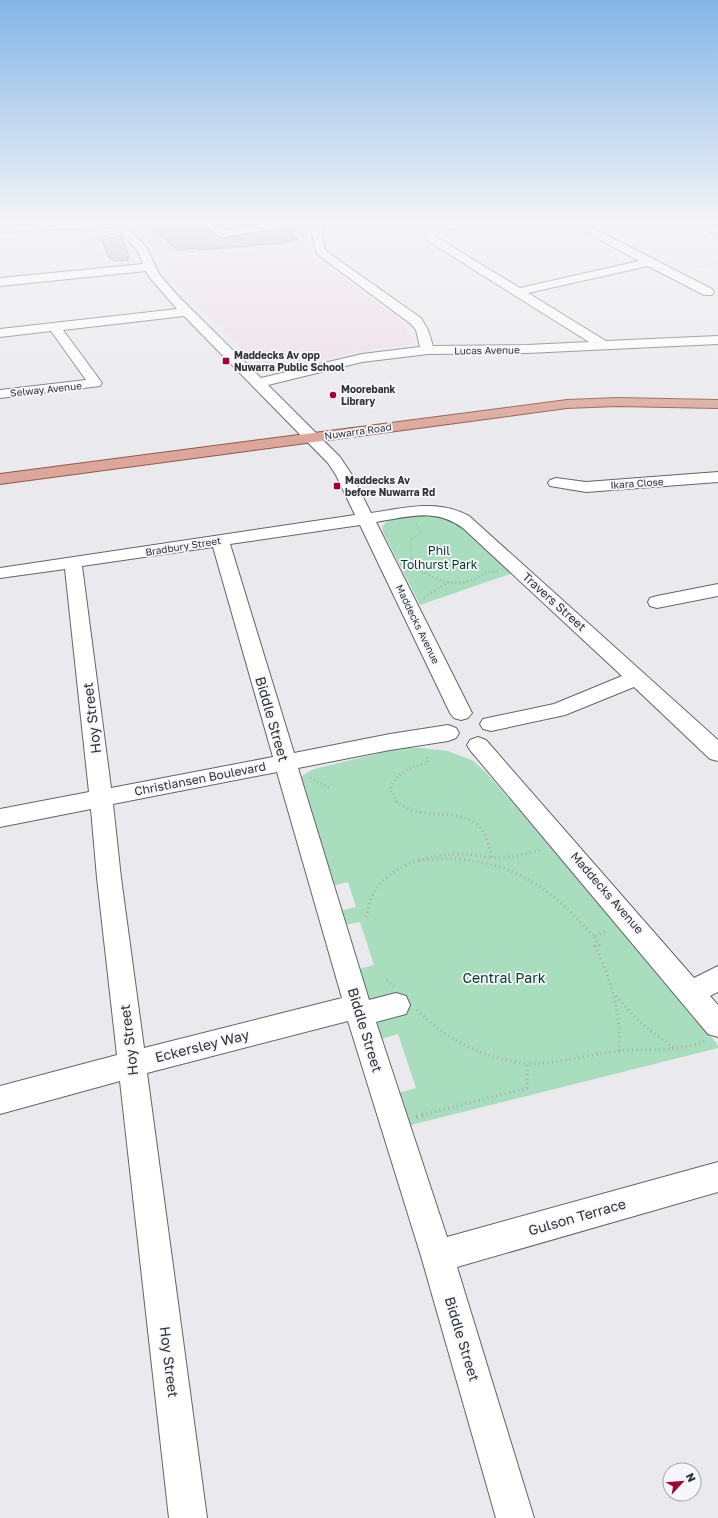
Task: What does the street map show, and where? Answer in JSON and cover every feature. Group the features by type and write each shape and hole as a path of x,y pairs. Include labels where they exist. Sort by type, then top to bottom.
{"main road":[{"name":"Nuwarra Road","path":"0,479 567,404 617,402 718,404"}],"street":[{"name":"Maddecks Avenue","path":"170,294 313,437 340,468 461,713"},
{"path":"379,294 416,321 422,330 428,350"},
{"path":"521,294 602,345"},
{"path":"0,333 188,312"},
{"name":"Selway Avenue","path":"0,394 95,383 54,327"},
{"name":"Lucas Avenue","path":"258,382 362,358 428,350 480,350 718,340"},
{"name":"Ikara Close","path":"556,483 586,487 718,477"},
{"name":"Travers Street","path":"366,519 432,510 443,511 462,518 718,752"},
{"name":"Bradbury Street","path":"0,573 366,519"},
{"name":"Biddle Street","path":"220,540 359,1010 437,1256 515,1518"},
{"name":"Hoy Street","path":"73,562 101,797 109,878 188,1518"},
{"path":"657,602 718,590"},
{"path":"491,724 558,710 637,678"},
{"path":"461,713 482,716 491,724 492,734 490,739 478,745 458,742 448,733 446,724 449,720 461,713"},
{"name":"Christiansen Boulevard","path":"0,818 101,797 390,742 448,733"},
{"name":"Maddecks Avenue","path":"478,745 692,993 715,1031"},
{"path":"692,993 718,978"},
{"name":"Eckersley Way","path":"0,1100 132,1064 402,1001"},
{"name":"Gulson Terrace","path":"437,1256 718,1177"}],"path":[{"path":"415,523 421,533 411,539 409,544 413,560 420,570 437,579 449,582 467,582 487,572 499,571"},
{"path":"424,597 449,582"},
{"path":"427,757 428,763 403,770 394,778 390,789 397,802 404,808 416,812 459,815 471,820 480,827 490,843 492,858"},
{"path":"310,778 331,788"},
{"path":"366,917 373,894 382,883 391,875 419,860 434,856 452,854 492,858 517,856 540,850"},
{"path":"419,860 457,859 483,862 500,866 532,879 554,895 577,916 599,945 595,946 608,972 616,996 621,1032 619,1052"},
{"path":"594,937 608,930"},
{"path":"387,980 402,1001 449,1037 496,1060 548,1065 619,1052 690,1048 715,1031"},
{"path":"616,996 632,1016 648,1030 677,1049"},
{"path":"394,1123 527,1088 527,1064"}],"shaded area":[{"path":"185,294 365,294 398,318 411,340 408,345 363,351 276,370 260,367"}],"green space":[{"name":"Phil Tolhurst Park","path":"438,515 451,518 462,526 513,573 420,605 383,532 382,527 385,523 395,518"},
{"name":"Central Park","path":"401,748 423,748 448,751 474,761 492,779 718,1045 718,1048 407,1126 398,1093 416,1088 398,1034 381,1039 359,969 374,965 360,922 344,925 340,911 356,907 348,882 332,886 299,785 303,775 314,769"}],"place":[{"name":"Maddecks Av opp Nuwarra Public School","path":"226,361"},
{"name":"Moorebank Library","path":"333,395"},
{"name":"Maddecks Av before Nuwarra Rd","path":"337,486"}]}
